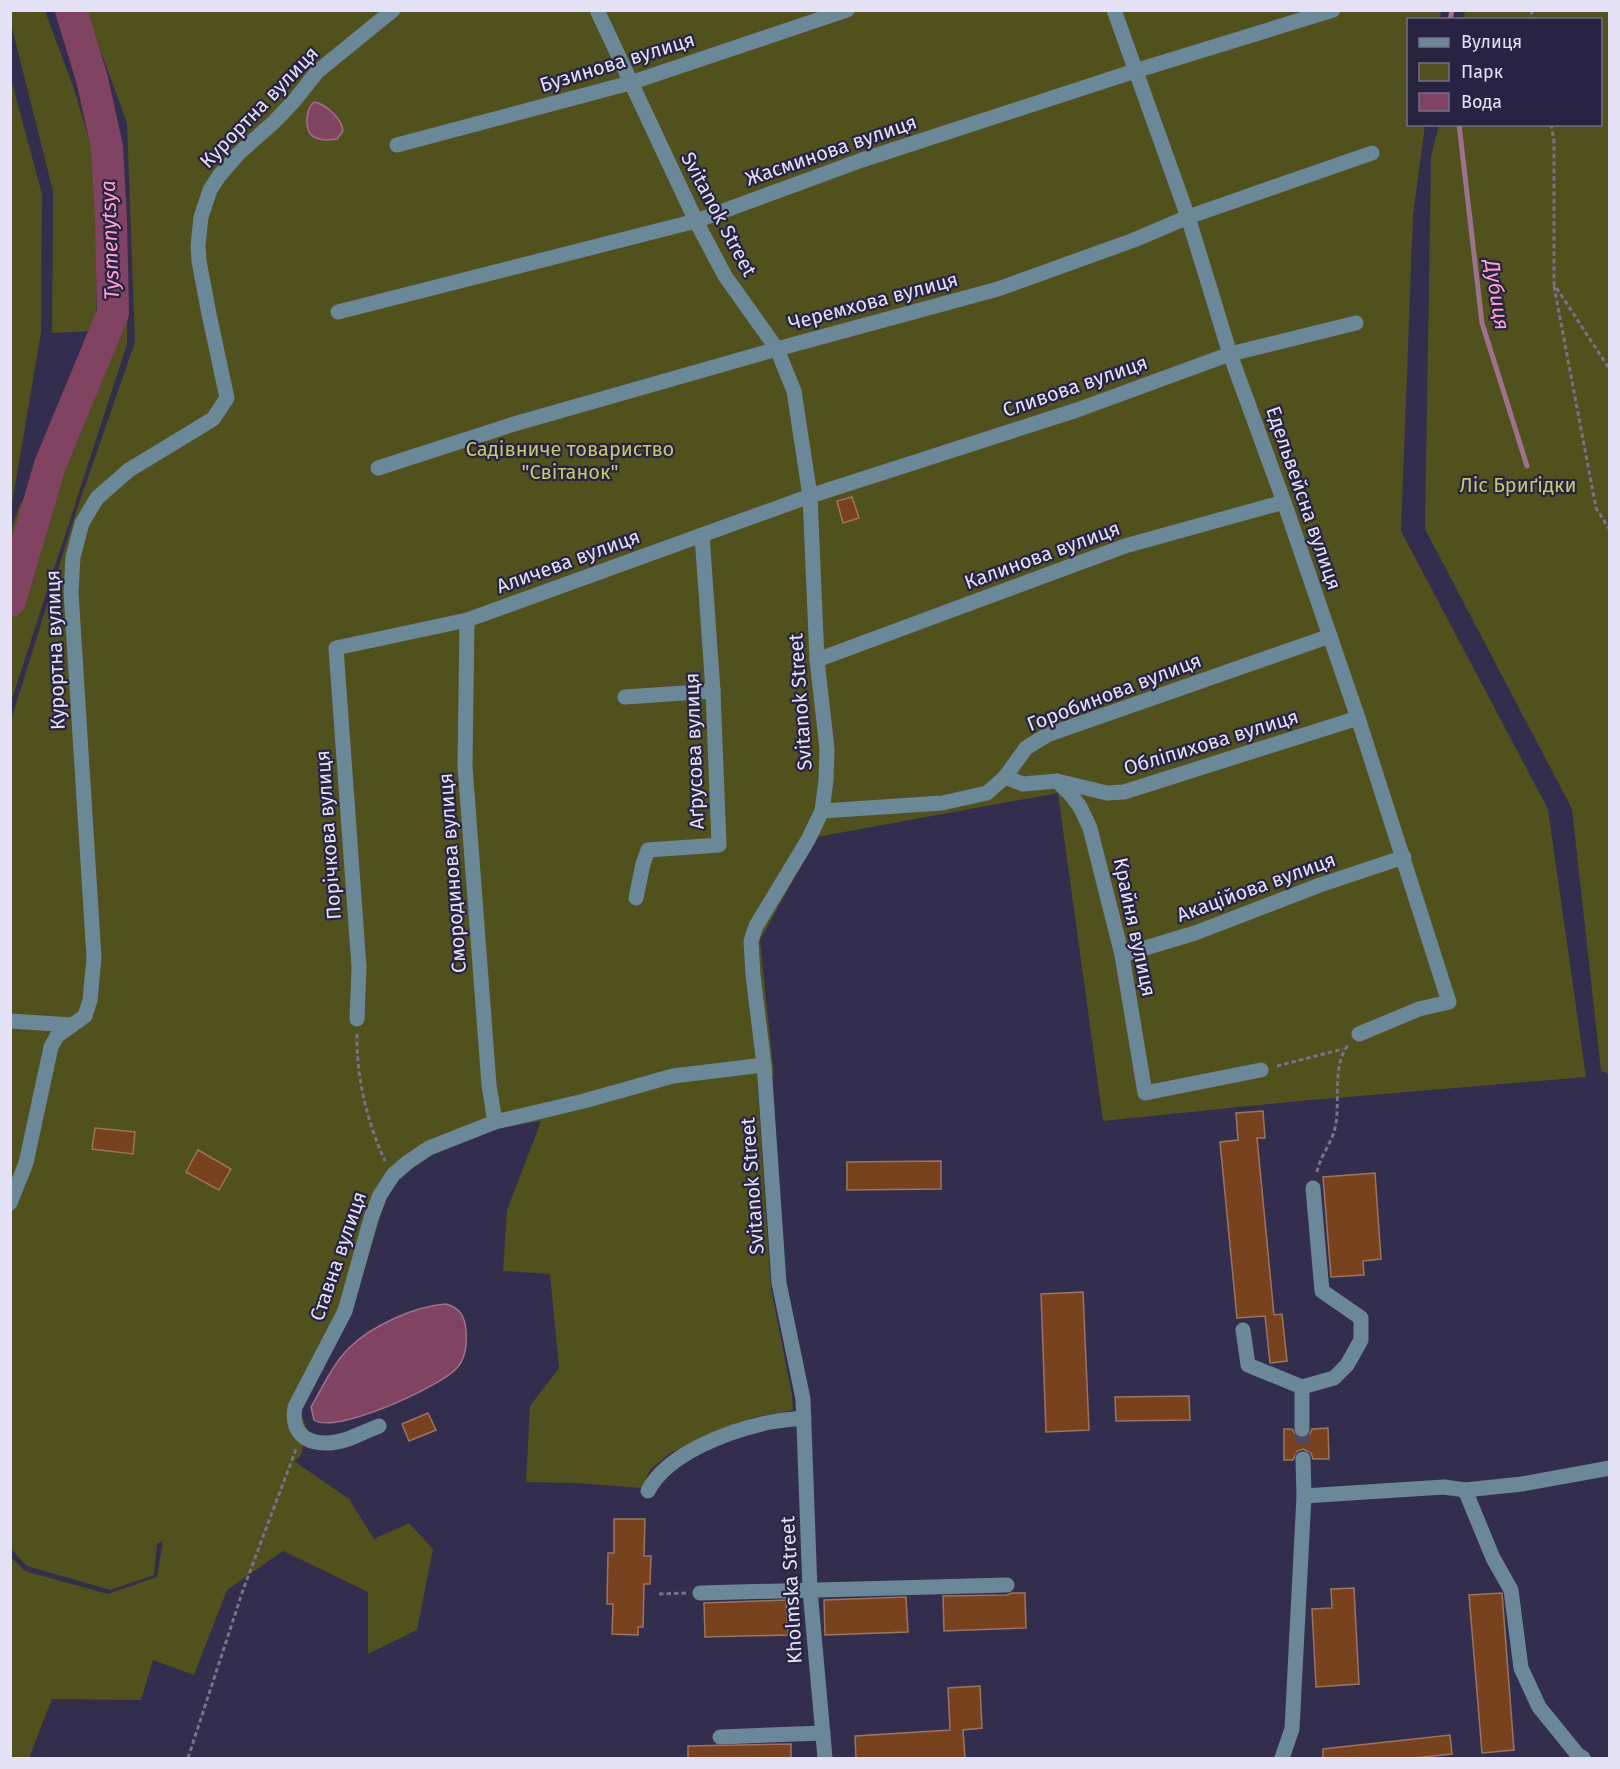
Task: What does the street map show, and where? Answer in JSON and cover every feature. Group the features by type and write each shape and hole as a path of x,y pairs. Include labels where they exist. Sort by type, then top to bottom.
{"street":[{"name":"Курортна вулиця","path":"10,1203 26,1163 51,1047 57,1036 85,1016 90,1000 94,958 71,592 73,557 82,523 97,498 129,470 213,419 227,398 208,314 199,254 201,217 210,190 238,154 273,123 317,72 393,10"},
{"name":"Svitanok Street","path":"597,10 724,276 777,349 794,391 810,496 817,660 827,749 822,811 808,840 756,926 751,941 764,1065 779,1283 803,1400 804,1418"},
{"name":"Бузинова вулиця","path":"397,145 630,83 847,10"},
{"name":"Едельвейсна вулиця","path":"1114,10 1188,217 1230,354 1284,501 1358,718 1449,1002 1419,1009 1359,1034"},
{"name":"Жасминова вулиця","path":"338,312 696,221 862,160 1135,71 1333,10"},
{"name":"Черемхова вулиця","path":"378,468 514,424 998,289 1134,240 1188,217 1372,153"},
{"name":"Сливова вулиця","path":"810,496 1077,410 1230,354 1356,323"},
{"name":"Аличева вулиця","path":"336,648 467,620 810,496"},
{"name":"Калинова вулиця","path":"817,660 1125,546 1284,501"},
{"name":"Аґрусова вулиця","path":"636,898 648,850 718,844 713,691 702,536"},
{"name":"Смородинова вулиця","path":"467,620 465,766 489,1085 495,1122"},
{"name":"Горобинова вулиця","path":"822,811 942,802 987,794 1005,777 1026,748 1047,735 1330,636"},
{"name":"Порічкова вулиця","path":"336,648 359,967 357,1019"},
{"path":"625,697 713,691"},
{"name":"Обліпихова вулиця","path":"1005,777 1023,784 1057,781 1107,793 1124,792 1358,718"},
{"name":"Крайня вулиця","path":"1057,781 1080,807 1090,828 1122,955 1145,1093 1261,1070"},
{"name":"Акаційова вулиця","path":"1122,955 1196,933 1320,885 1404,857"},
{"path":"10,1021 72,1024"},
{"name":"Ставна вулиця","path":"300,1436 293,1419 295,1407 345,1311 371,1218 380,1195 393,1175 408,1162 429,1148 495,1122 584,1101 673,1076 764,1065"},
{"path":"1243,1330 1248,1365 1302,1387 1334,1378 1347,1365 1361,1340 1361,1318 1322,1291 1313,1188"},
{"path":"1302,1387 1302,1429"},
{"path":"648,1491 663,1470 698,1447 753,1426 773,1421 804,1418"},
{"name":"Kholmska Street","path":"804,1418 810,1590 825,1758"},
{"path":"300,1436 313,1442 346,1440 379,1426"},
{"path":"1282,1758 1292,1730 1304,1496 1303,1460"},
{"path":"1304,1496 1444,1487 1465,1490 1522,1484 1610,1468"},
{"path":"1465,1490 1493,1558 1511,1590 1521,1668 1539,1707 1578,1755 1583,1758"},
{"path":"700,1593 1007,1585"},
{"path":"720,1737 823,1733"}],"path":[{"path":"1551,126 1554,141 1554,284 1596,508 1610,530"},
{"path":"1554,284 1610,370"},
{"path":"357,1019 357,1059 366,1107 378,1146 393,1175"},
{"path":"1261,1070 1344,1049 1359,1034"},
{"path":"1313,1188 1318,1165 1335,1128 1337,1082 1344,1049"},
{"path":"188,1758 243,1590 300,1436"},
{"path":"659,1594 700,1593"}],"green space":[{"path":"10,11 45,11 74,89 98,170 96,331 52,333 53,191 11,24"},
{"name":"Садівниче товариство \"Світанок\"","path":"86,11 1441,11 1440,18 1407,18 1407,126 1425,126 1413,215 1401,531 1548,809 1586,1077 1300,1101 1103,1121 1058,793 817,837 760,940 774,1076 757,1078 771,1288 793,1410 755,1417 706,1436 669,1454 650,1470 642,1488 526,1482 530,1406 559,1368 550,1274 503,1271 507,1210 541,1121 494,1129 434,1153 399,1179 385,1201 352,1312 300,1411 308,1432 300,1457 294,1461 349,1499 374,1539 409,1523 433,1549 417,1630 368,1654 368,1592 283,1551 227,1590 194,1675 153,1660 141,1700 52,1699 29,1758 11,1758 10,1556 25,1571 108,1594 157,1577 163,1541 157,1544 154,1575 110,1590 27,1566 11,1549 11,720 75,515 135,342 127,123"},
{"name":"Ліс Бриґідки","path":"1465,11 1609,11 1609,1074 1601,1071 1572,809 1425,529 1431,156 1439,126 1602,126 1602,18 1463,18"},
{"path":"11,79 42,194 41,332 11,510"},
{"path":"128,281 127,344 11,702 11,531 20,504 56,472"}],"water":[{"path":"314,102 319,103 337,117 343,131 337,139 319,139 308,130 309,109"},
{"path":"446,1304 458,1310 465,1326 465,1351 456,1369 430,1387 364,1415 325,1423 314,1420 311,1407 328,1376 338,1361 358,1340 394,1318"}],"building":[{"path":"852,497 859,518 843,523 837,501"},
{"path":"1263,1111 1265,1138 1257,1138 1274,1315 1282,1314 1287,1361 1270,1363 1265,1316 1237,1318 1220,1142 1238,1140 1236,1113"},
{"path":"95,1128 135,1132 133,1154 92,1149"},
{"path":"198,1150 231,1169 219,1190 186,1172"},
{"path":"941,1161 941,1189 847,1190 847,1162"},
{"path":"1375,1173 1381,1259 1363,1261 1364,1275 1331,1277 1323,1177"},
{"path":"1083,1292 1089,1430 1046,1432 1041,1294"},
{"path":"1189,1396 1190,1420 1116,1421 1115,1397"},
{"path":"428,1413 436,1430 409,1441 402,1424"},
{"path":"1328,1428 1329,1459 1313,1459 1311,1453 1303,1449 1297,1451 1293,1460 1284,1460 1284,1429 1292,1429 1297,1437 1303,1439 1310,1434 1312,1429"},
{"path":"614,1519 645,1519 644,1556 651,1556 650,1584 644,1584 643,1627 638,1627 638,1635 612,1634 613,1604 607,1604 608,1553 614,1553"},
{"path":"1354,1588 1359,1684 1316,1687 1312,1609 1332,1608 1331,1589"},
{"path":"1025,1593 1026,1628 944,1631 943,1596"},
{"path":"1502,1593 1514,1750 1482,1753 1469,1595"},
{"path":"906,1597 908,1632 825,1635 824,1600"},
{"path":"786,1600 788,1635 705,1637 704,1603"},
{"path":"980,1686 982,1728 963,1730 965,1758 856,1758 855,1736 950,1730 948,1688"},
{"path":"1450,1735 1452,1754 1413,1758 1323,1758 1323,1749"},
{"path":"791,1744 791,1758 688,1758 688,1746"}],"waterway":[{"name":"Tysmenytsya","path":"10,601 50,465 113,313 107,147 92,79 71,10"},
{"name":"Дубиця","path":"1450,18 1452,10"},
{"name":"Дубиця","path":"1459,126 1482,323 1527,466"}],"tunnel":[{"path":"1302,1429 1303,1459"}]}
